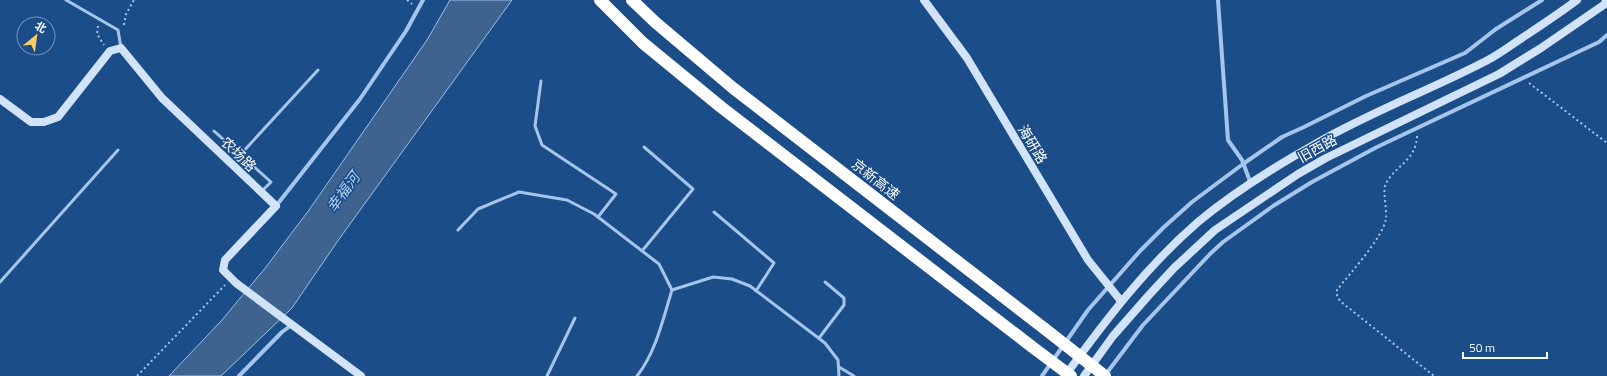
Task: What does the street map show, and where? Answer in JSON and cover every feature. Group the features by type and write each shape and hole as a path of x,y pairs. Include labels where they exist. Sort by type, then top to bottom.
{"highway":[{"path":"600,0 643,43 722,107 1071,376"},
{"name":"京新高速","path":"632,0 734,88 1105,376"}],"main road":[{"name":"海研路","path":"924,0 967,58 1088,260 1121,301"},
{"name":"旧西路","path":"1065,376 1103,322 1121,301 1151,268 1198,222 1286,161 1331,135 1488,60 1544,25 1577,0"},
{"name":"旧西路","path":"1084,376 1112,336 1174,268 1215,230 1298,174 1326,158 1499,74 1541,48 1605,4 1606,0"},
{"name":"农场路","path":"121,48 162,98 276,206"},
{"path":"0,99 31,122 44,122 58,117 110,52 121,48"},
{"path":"276,206 225,260 223,270 234,280 361,376"}],"street":[{"path":"276,206 360,99 406,31 423,0"},
{"path":"1218,0 1228,140 1243,164 1251,184"},
{"path":"1042,376 1088,310 1140,251 1192,202 1282,137 1366,96 1465,53 1496,30 1542,0"},
{"path":"1105,376 1143,325 1223,242 1273,206 1312,182 1378,147 1599,42 1607,35"},
{"path":"239,376 291,323"}],"lane":[{"path":"66,0 118,30 121,48"},
{"path":"241,154 318,70"},
{"path":"541,81 535,126 542,145 616,194 598,217"},
{"path":"214,130 271,182 261,192"},
{"path":"642,251 693,189 644,147"},
{"path":"0,282 118,150"},
{"path":"458,230 478,209 519,192 568,200 598,217 659,264 672,290 646,365 637,376"},
{"path":"714,212 774,264 756,291"},
{"path":"672,290 713,277 732,279 750,286 825,343 838,360 839,376"},
{"path":"819,338 844,304 844,298 825,282"},
{"path":"547,376 575,318"},
{"path":"839,367 854,376"}],"path":[{"path":"118,30 124,25 126,14 134,0"},
{"path":"98,18 98,34 102,44 110,52"},
{"path":"1524,78 1607,143"},
{"path":"1417,129 1417,144 1411,155 1388,180 1384,187 1387,208 1386,220 1375,241 1337,290 1337,295 1340,301 1434,376"},
{"path":"137,376 234,280"}],"water":[{"name":"幸福河","path":"450,0 512,0 337,242 292,308 221,376 169,376 222,320 266,267 309,210 427,40"}]}
